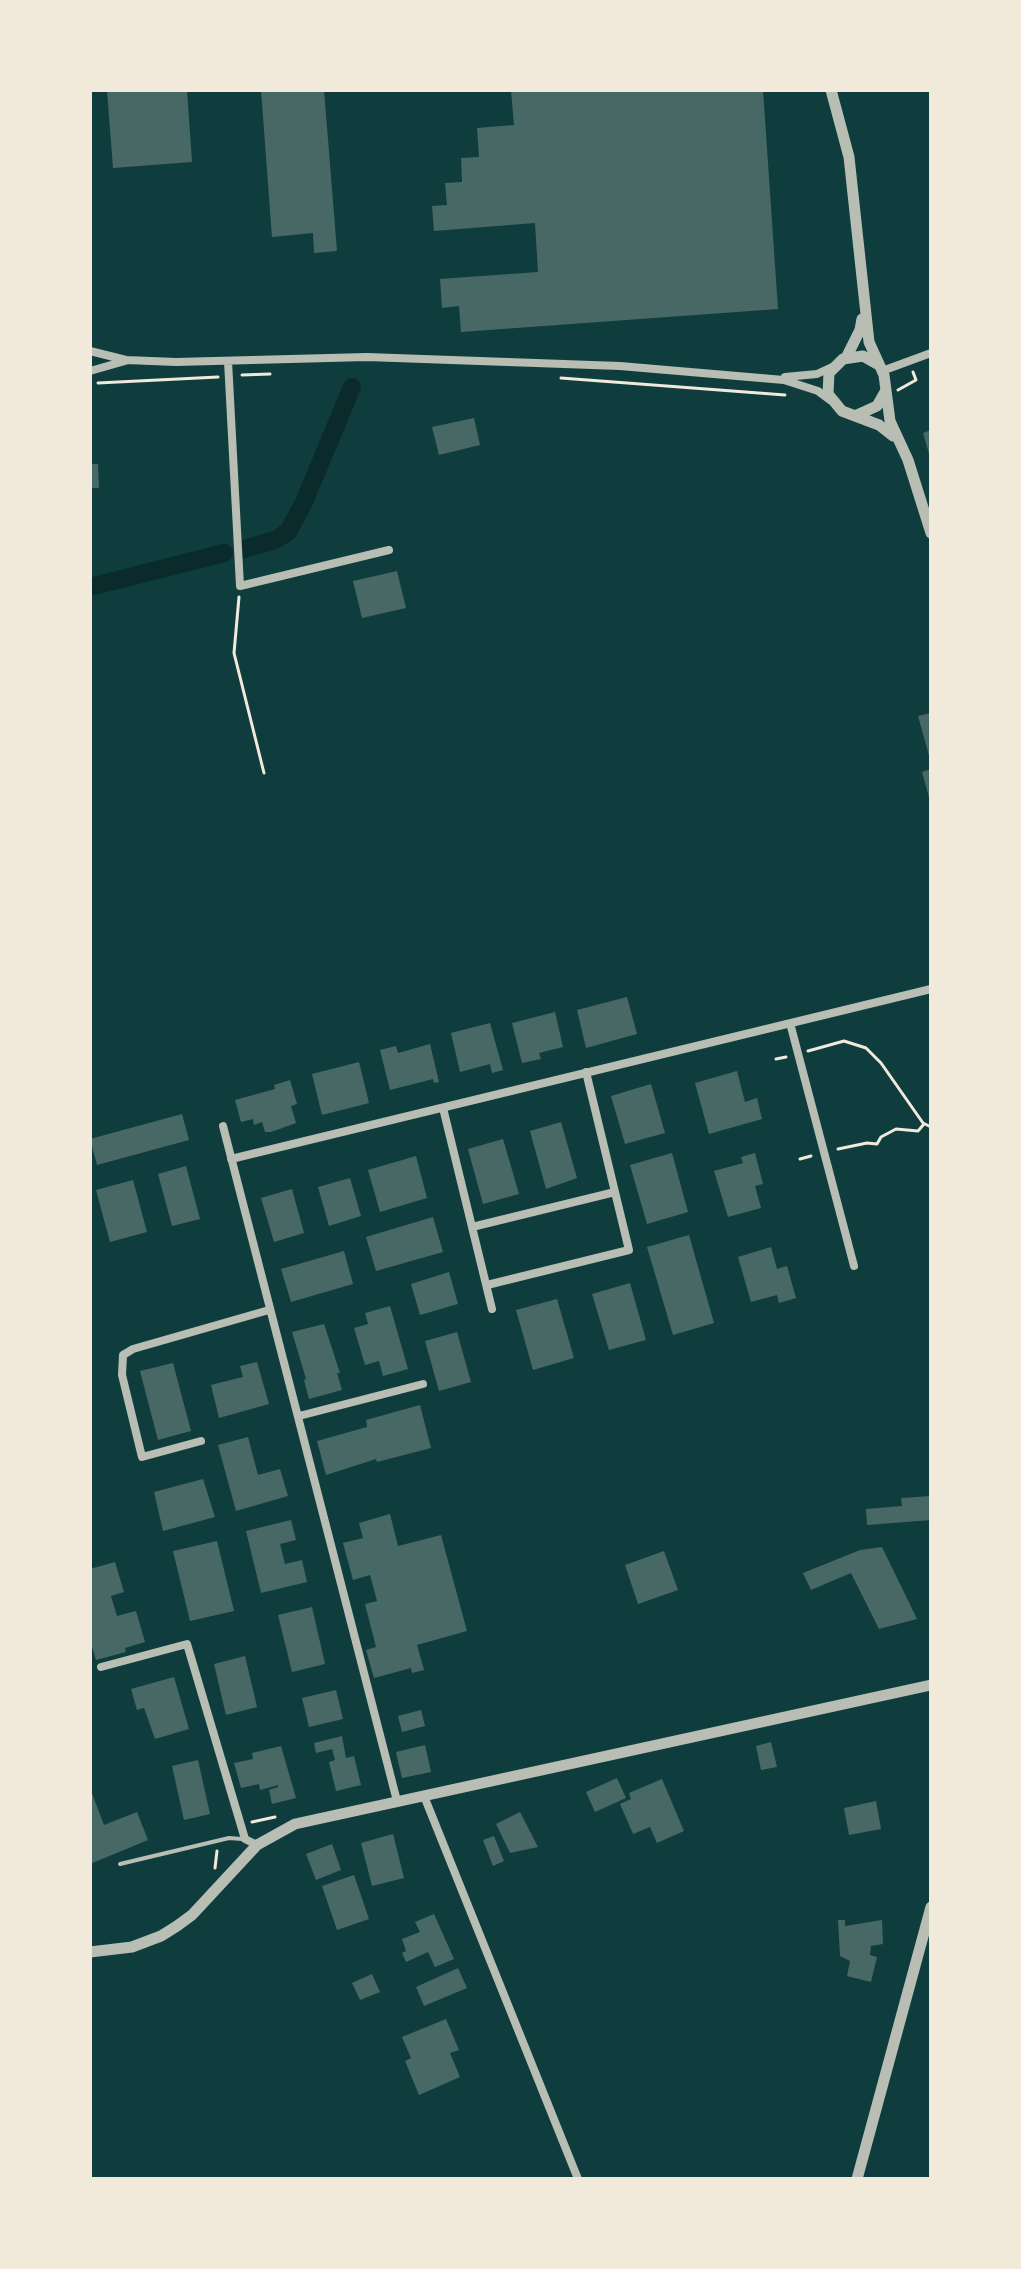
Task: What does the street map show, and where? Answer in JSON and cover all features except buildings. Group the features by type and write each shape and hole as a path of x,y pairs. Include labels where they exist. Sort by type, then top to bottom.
{"street":[{"path":"831,90 849,157 869,342 891,389 888,412 908,460 931,533"},
{"path":"846,358 860,330 863,302"},
{"path":"90,351 126,360 383,357 620,366 768,378 799,383 818,391 849,414 879,425 897,439"},
{"path":"768,378 807,376 846,358 863,356 881,368 931,353"},
{"path":"90,371 126,360"},
{"path":"228,361 240,586 389,550"},
{"path":"832,367 826,387 834,404"},
{"path":"849,414 870,411 891,389"},
{"path":"231,1159 931,989"},
{"path":"790,1023 854,1266"},
{"path":"487,1285 629,1250 586,1072"},
{"path":"443,1108 492,1309"},
{"path":"223,1126 397,1801"},
{"path":"472,1227 615,1192"},
{"path":"201,1441 142,1457 122,1375 123,1355 133,1349 269,1310"},
{"path":"299,1416 423,1384"},
{"path":"101,1667 187,1644 245,1839 257,1845"},
{"path":"90,1952 132,1947 161,1936 192,1915 257,1845 295,1824 931,1685"},
{"path":"424,1796 578,2179"},
{"path":"857,2179 931,1907"}],"lane":[{"path":"120,1864 229,1838 245,1839"}],"path":[{"path":"891,389 916,380 910,361"},
{"path":"90,383 274,374"},
{"path":"551,377 788,395"},
{"path":"240,586 234,653 264,773"},
{"path":"819,1048 844,1041 866,1048 881,1063 924,1124 931,1127"},
{"path":"844,1147 877,1144 881,1137 896,1129 918,1131 924,1124"}],"waterway":[{"path":"244,549 275,540 288,532 304,502 352,387"},
{"path":"90,587 224,553"}]}
